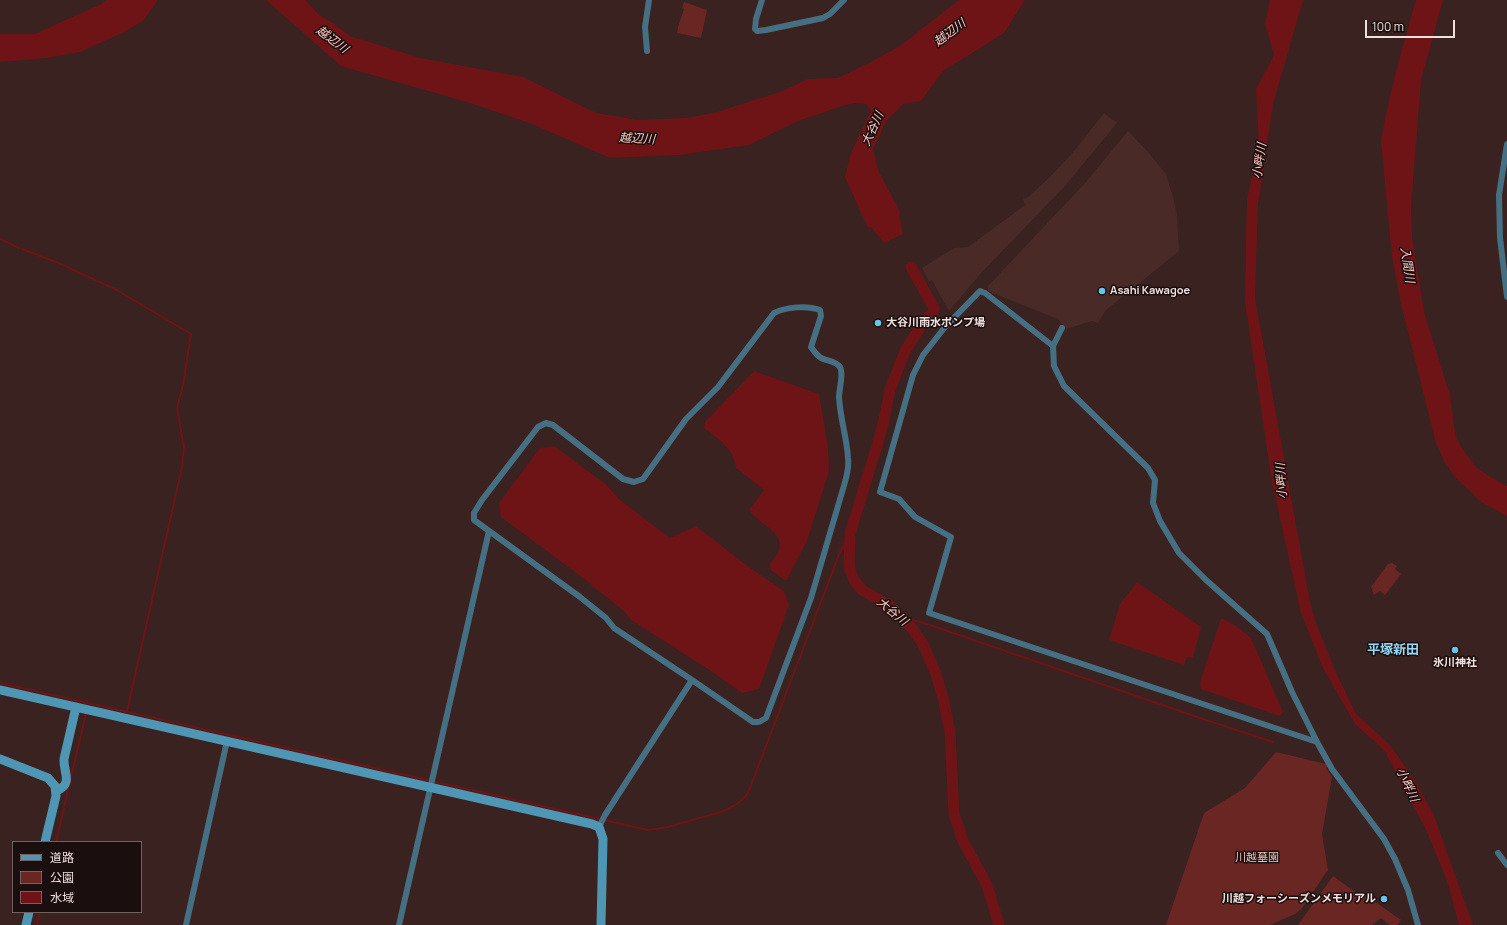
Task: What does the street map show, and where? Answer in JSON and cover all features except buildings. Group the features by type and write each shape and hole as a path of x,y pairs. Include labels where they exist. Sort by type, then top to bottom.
{"street":[{"path":"647,51 645,27 649,0"},
{"path":"762,0 756,19 755,29 758,31 823,18 830,14 844,0"},
{"path":"1507,144 1499,195 1500,238 1507,297"},
{"path":"1053,346 985,293 980,291 944,327 923,355 913,375 880,492 899,499 915,517 951,537 929,613 1317,742"},
{"path":"806,307 820,310 821,316 811,347 815,353 822,358 839,366 842,374 839,387 839,403 848,458 845,482 811,598 766,718 759,722 753,722 692,680 614,628 606,618 580,597 474,520 474,513 482,500 538,427 546,423 553,425 623,479 634,482 638,481 643,478 686,419 718,387 774,313 780,310 806,307"},
{"path":"1062,328 1053,346 1054,366 1064,386 1148,468 1155,480 1153,503 1160,521 1179,553 1206,580 1267,634 1292,692 1332,769 1384,839 1395,859 1408,890 1418,925"},
{"path":"399,925 489,531"},
{"path":"601,925 603,838 599,827 604,815 692,680"},
{"path":"0,690 592,824 599,827"},
{"path":"56,791 66,782 67,776 64,759 76,708"},
{"path":"186,925 227,741"},
{"path":"0,759 48,778 53,782 56,796 45,841"},
{"path":"1498,853 1507,865"},
{"path":"26,925 29,913"}],"shaded area":[{"path":"1104,113 1117,123 1064,187 982,272 949,311 932,280 929,281 922,268 954,248 968,247 1025,205 1023,199 1028,197 1050,177 1075,150"},
{"path":"1128,131 1166,174 1177,216 1179,251 1106,310 1098,323 1092,321 1066,329 1058,319 988,291 988,286 1086,182"}],"green space":[{"path":"684,2 707,10 701,38 677,33 684,9 682,8"},
{"path":"1392,563 1397,566 1395,569 1401,574 1385,595 1380,591 1374,595 1371,587 1388,564"},
{"name":"川越墓園","path":"1276,752 1326,764 1328,766 1326,768 1332,777 1322,834 1328,870 1302,908 1295,914 1270,925 1166,925 1204,813 1245,788"},
{"path":"1333,876 1362,897 1364,894 1401,920 1398,925 1390,925 1381,918 1372,925 1298,925"}],"water":[{"path":"107,0 158,0 143,21 122,33 80,52 46,58 0,62 0,34 35,34"},
{"name":"越辺川","path":"266,0 305,0 319,15 333,23 350,36 420,58 523,77 596,113 638,120 687,118 717,112 780,92 808,79 838,78 900,46 959,0 1025,0 1004,33 943,71 921,101 903,104 886,121 873,149 878,170 900,212 899,214 903,234 884,243 871,227 868,228 845,177 851,153 871,111 866,104 855,103 842,106 798,121 749,145 679,155 610,158 532,124 467,102 341,66"},
{"name":"小畔川","path":"1270,0 1303,0 1273,104 1258,204 1255,298 1310,602 1316,623 1334,668 1356,714 1390,745 1414,779 1433,813 1473,925 1459,925 1447,881 1427,832 1398,776 1384,750 1355,724 1324,670 1301,613 1272,482 1245,302 1247,199 1259,147 1256,89 1274,55 1265,24"},
{"name":"入間川","path":"1416,0 1443,0 1421,80 1411,207 1412,238 1424,312 1450,395 1455,434 1461,447 1477,468 1507,486 1507,516 1481,502 1455,477 1444,461 1436,443 1401,304 1392,257 1381,141 1392,87"},
{"path":"754,371 819,394 828,447 829,471 807,541 786,581 771,570 770,564 779,551 780,544 778,538 770,528 749,510 764,490 736,468 735,461 729,449 704,428 705,422"},
{"path":"554,446 604,483 620,500 670,538 696,526 746,565 784,591 789,605 759,689 742,693 711,671 631,620 625,612 583,578 501,517 499,503 540,448"},
{"path":"1137,582 1201,627 1193,658 1187,657 1184,665 1109,640 1120,604"},
{"path":"1221,618 1236,626 1251,638 1283,712 1280,716 1201,689 1200,683"}],"waterway":[{"path":"0,239 19,248"},
{"path":"22,249 56,262 115,289 191,334 183,385 177,408 184,448 182,467 127,711"},
{"name":"大谷川","path":"911,267 934,308 933,313 925,320 905,351 890,390 882,429 850,534 850,570 854,580 862,590 888,605 911,627 923,644 936,674 950,732 954,814 963,841 987,885 999,925"},
{"path":"0,683 648,830 668,827 724,811 737,804 746,796 840,552 850,534"},
{"path":"902,617 927,624 1273,742"},
{"path":"56,841 86,713"},
{"path":"37,925 40,913"}],"place":[{"name":"Asahi Kawagoe","path":"1102,291"},
{"name":"大谷川雨水ポンプ場","path":"878,323"},
{"name":"氷川神社","path":"1455,650"},
{"name":"川越フォーシーズンメモリアル","path":"1384,899"}],"district":[{"name":"平塚新田","path":"1393,650"}]}
